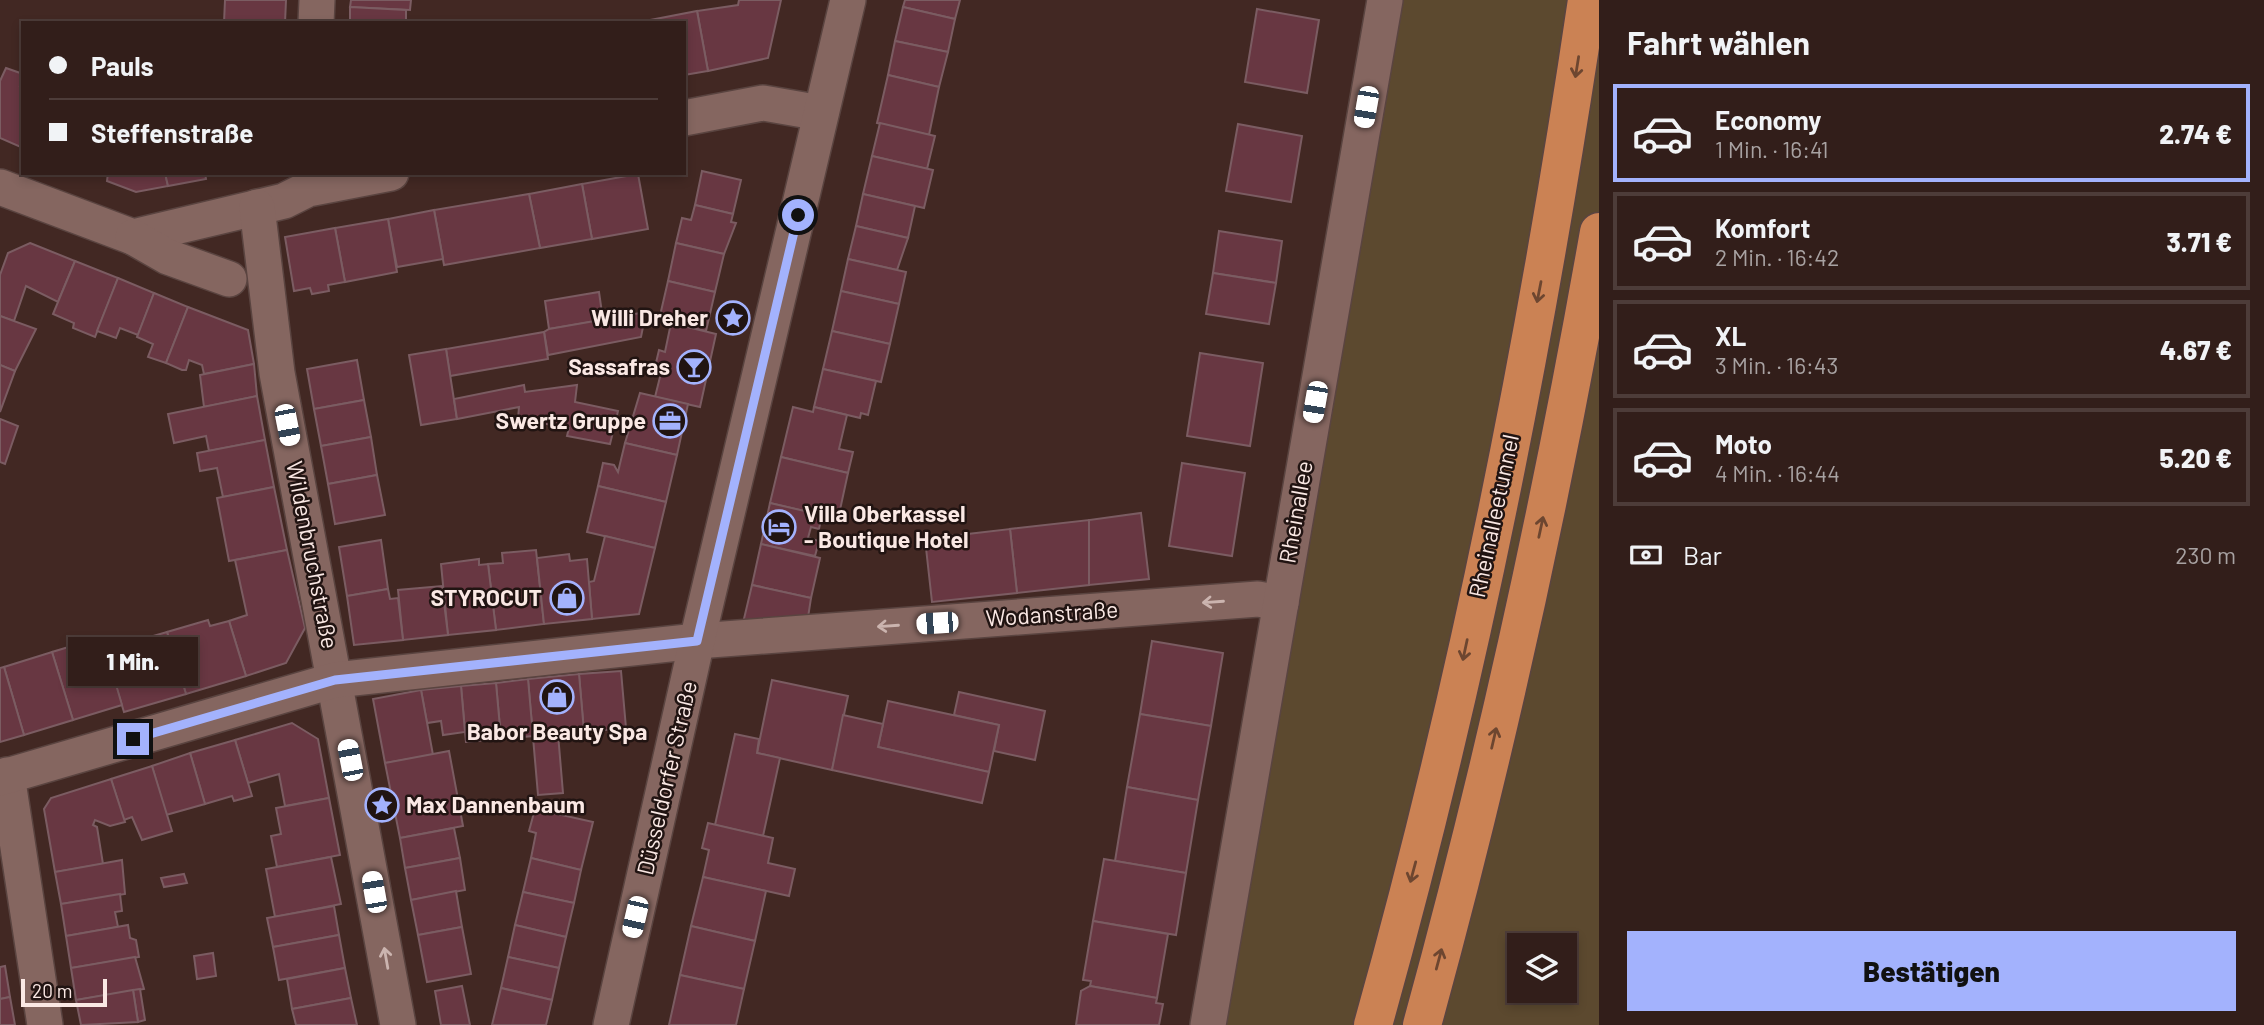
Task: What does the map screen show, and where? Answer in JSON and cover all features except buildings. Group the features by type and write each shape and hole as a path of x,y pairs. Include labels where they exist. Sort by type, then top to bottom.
{"highway":[{"name":"Rheinalleetunnel","path":"1373,1025 1450,718 1507,458 1549,237 1587,0"},
{"path":"1422,1025 1466,858 1527,593 1599,232"}],"street":[{"path":"316,21 317,0"},
{"name":"Düsseldorfer Straße","path":"611,1025 697,641 848,0"},
{"name":"Rheinallee","path":"1208,1025 1385,0"},
{"path":"686,118 763,103 821,113"},
{"path":"133,237 284,201 308,181 370,175"},
{"path":"0,187 133,237 168,257 229,279"},
{"name":"Wildenbruchstraße","path":"257,207 277,373 398,1025"},
{"name":"Wodanstraße","path":"3,777 335,680 697,641 1258,599 1281,603"},
{"path":"3,777 45,1025"}],"shaded area":[{"path":"1396,0 1599,0 1599,1025 1217,1025"}],"place":[{"name":"Willi Dreher","path":"733,318"},
{"name":"Sassafras","path":"694,367"},
{"name":"Swertz Gruppe","path":"670,421"},
{"name":"Villa Oberkassel - Boutique Hotel","path":"779,527"},
{"name":"STYROCUT","path":"567,598"},
{"name":"Babor Beauty Spa","path":"557,697"},
{"name":"Max Dannenbaum","path":"382,805"}],"route":[{"path":"133,739 335,680 697,641 798,215"}]}
